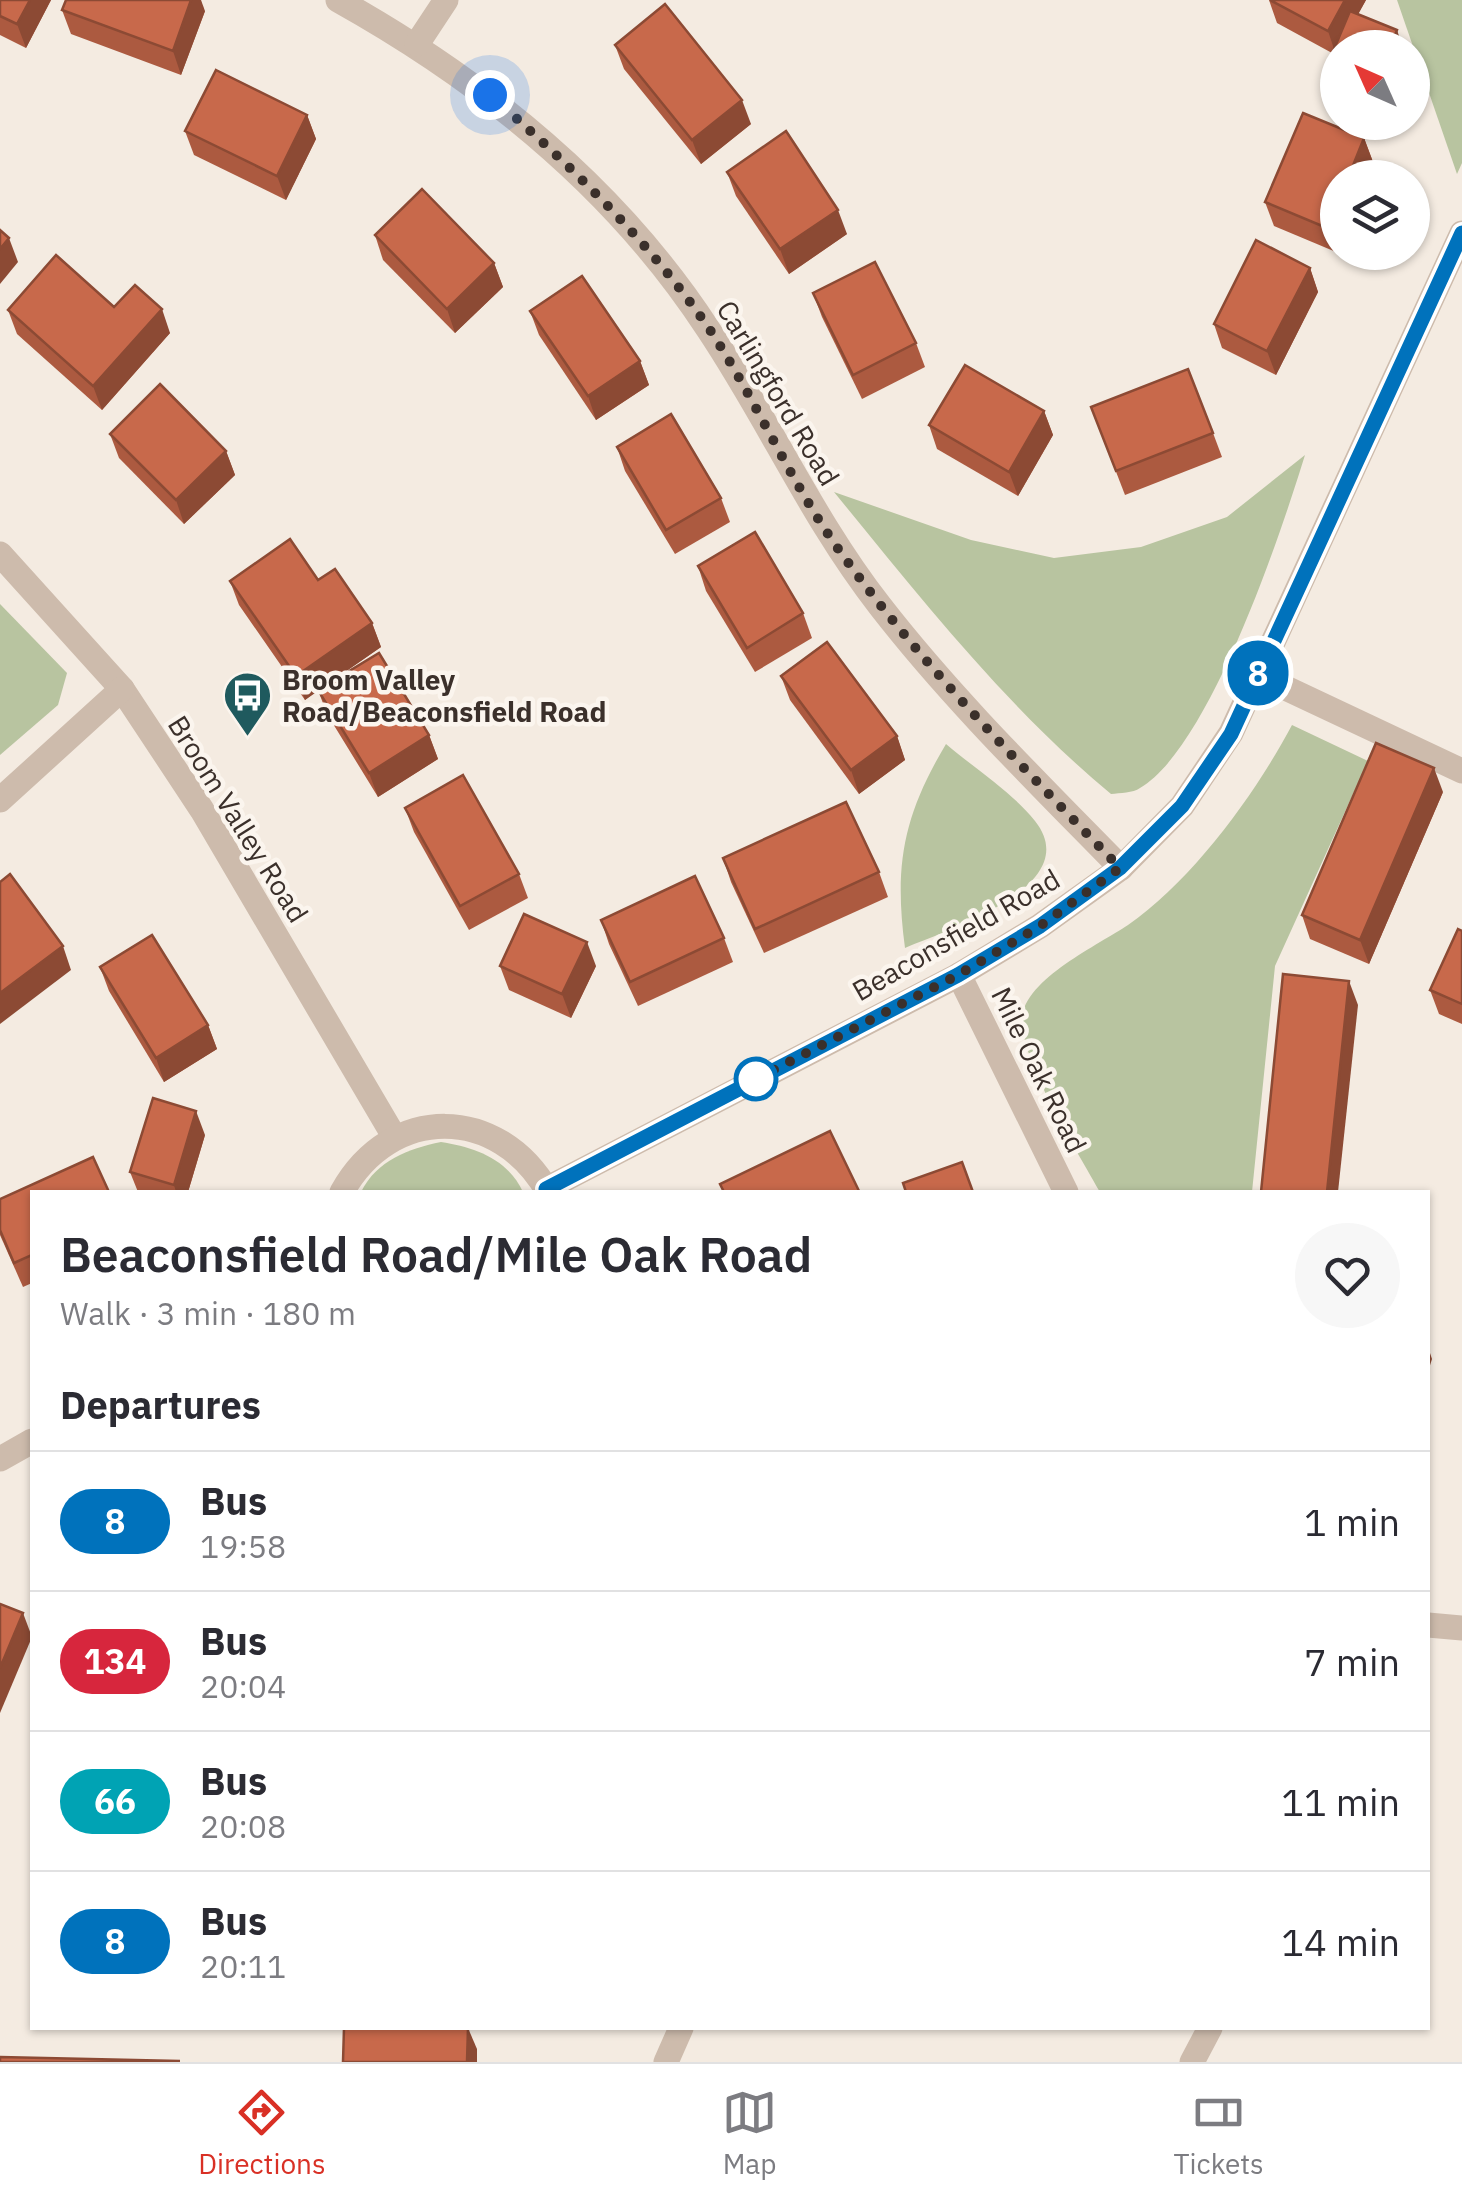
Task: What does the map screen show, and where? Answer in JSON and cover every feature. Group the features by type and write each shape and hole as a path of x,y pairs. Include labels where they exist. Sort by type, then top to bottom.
{"street":[{"name":"Carlingford Road","path":"338,0 417,44 490,95 546,144 658,261 709,329 800,490 880,606 964,707 1120,868"},
{"path":"417,44 446,0"},
{"name":"Beaconsfield Road","path":"549,1190 958,975 1040,926 1120,868 1182,806 1231,734 1462,233"},
{"name":"Broom Valley Road","path":"0,554 122,689 202,810 395,1138"},
{"path":"1258,674 1462,770"},
{"path":"0,800 122,689"},
{"name":"Mile Oak Road","path":"958,975 1065,1190"},
{"path":"343,1190 366,1158 395,1138 432,1126 472,1128 502,1140 532,1166 546,1190"},
{"path":"0,1458 30,1442"},
{"path":"1430,1625 1462,1628"},
{"path":"666,2062 680,2030"},
{"path":"1192,2062 1209,2030"}],"green space":[{"path":"1397,0 1462,0 1462,163 1457,174 1430,96 1430,30 1407,30"},
{"path":"1305,455 1261,584 1217,685 1192,730 1166,765 1140,788 1111,794 1000,688 834,492 971,540 1054,558 1141,547 1227,517"},
{"path":"0,604 67,673 58,705 0,755"},
{"path":"1292,725 1368,761 1275,966 1252,1190 1099,1190 1040,1082 1024,1037 1022,1019 1026,1005 1035,991 1065,964 1128,925 1176,884 1221,834"},
{"path":"946,744 1004,790 1035,821 1046,844 1042,866 1027,885 1004,902 905,948 901,892 905,842 920,795"},
{"path":"441,1142 489,1156 508,1171 522,1190 362,1190 385,1164 417,1148"}],"building":[{"path":"0,0 30,0 17,24 0,16"},
{"path":"66,0 191,0 173,51 62,10"},
{"path":"1270,0 1345,0 1326,30"},
{"path":"665,4 742,100 692,140 615,45"},
{"path":"1350,11 1397,30 1342,30"},
{"path":"216,70 307,115 277,176 185,131"},
{"path":"1303,113 1320,120 1320,140 1363,140 1355,160 1320,160 1320,225 1265,202"},
{"path":"786,131 838,210 780,249 727,172"},
{"path":"422,189 494,263 447,309 375,235"},
{"path":"0,230 9,238 0,249"},
{"path":"1256,240 1310,268 1267,351 1214,324"},
{"path":"56,255 114,307 135,285 162,309 93,386 8,310"},
{"path":"875,262 916,343 853,375 813,293"},
{"path":"582,276 640,361 588,396 530,311"},
{"path":"965,365 1044,411 1009,472 929,425"},
{"path":"1188,369 1213,433 1116,471 1091,407"},
{"path":"160,384 226,451 176,500 110,434"},
{"path":"671,414 721,498 666,530 617,447"},
{"path":"755,532 803,613 747,648 698,566"},
{"path":"290,539 318,580 335,569 372,623 296,676 230,581"},
{"path":"827,642 897,736 851,770 781,676"},
{"path":"379,653 429,735 369,773 318,690"},
{"path":"1376,743 1434,768 1360,940 1302,915"},
{"path":"463,775 519,874 460,906 405,808"},
{"path":"846,802 879,872 755,929 723,858"},
{"path":"10,874 63,946 0,993 0,882"},
{"path":"695,876 724,938 630,982 601,920"},
{"path":"524,914 587,942 562,994 500,966"},
{"path":"1458,929 1462,931 1462,1004 1430,990"},
{"path":"152,935 208,1025 156,1058 100,967"},
{"path":"1283,974 1349,981 1327,1190 1261,1190"},
{"path":"153,1098 196,1111 174,1185 130,1172"},
{"path":"830,1131 859,1190 723,1190 720,1184"},
{"path":"93,1157 108,1190 30,1190 30,1256 14,1263 0,1230 0,1199"},
{"path":"962,1162 972,1190 905,1190 903,1183"},
{"path":"0,1604 23,1613 0,1668"},
{"path":"344,2030 468,2030 467,2062 343,2062"},
{"path":"0,2057 180,2061 0,2062"}],"bus line":[{"name":"8","path":"546,1189 958,975 1040,926 1120,868 1182,806 1231,734 1462,233"}],"place":[{"name":"Broom Valley Road/Beaconsfield Road","path":"247,738"}],"route":[{"path":"490,95 546,144 658,261 709,329 800,490 880,606 964,707 1120,868 1040,926 958,975 756,1079"}]}
